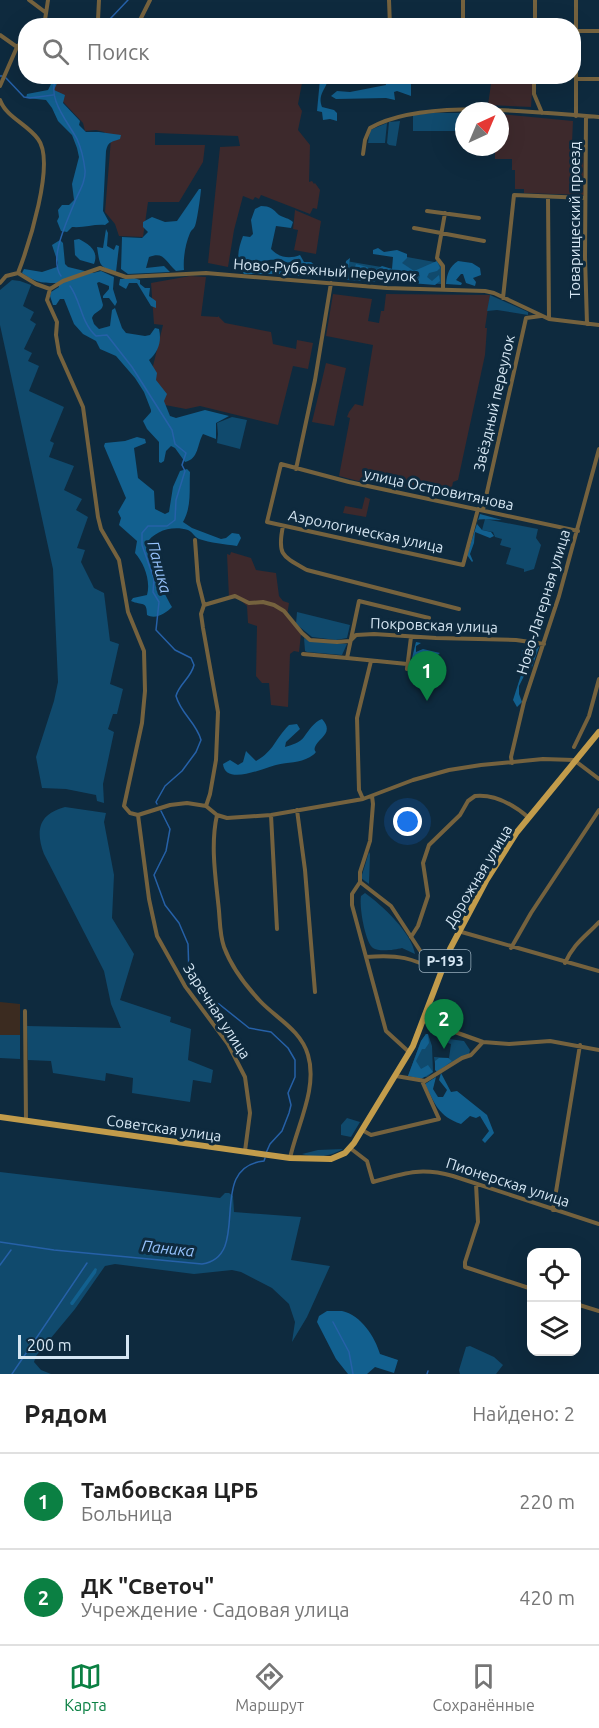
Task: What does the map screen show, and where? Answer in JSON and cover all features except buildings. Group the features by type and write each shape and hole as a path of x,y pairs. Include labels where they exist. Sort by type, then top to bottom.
{"main road":[{"name":"Дорожная улица","path":"324,1160 339,1156 350,1148 363,1130 409,1052 424,1021 458,931 500,859 574,760 599,732"},
{"name":"Советская улица","path":"0,1117 271,1156 324,1160"}],"street":[{"path":"29,0 45,12"},
{"path":"45,18 48,0"},
{"path":"99,0 99,18"},
{"path":"141,18 150,0"},
{"path":"389,0 390,18"},
{"path":"463,0 463,18"},
{"path":"535,0 535,18"},
{"path":"576,0 576,18"},
{"path":"581,31 599,31"},
{"path":"0,34 16,47 0,86"},
{"path":"581,79 599,79"},
{"path":"534,84 534,94 542,113"},
{"path":"576,84 576,116"},
{"path":"0,100 7,112 40,140 43,152 40,198 18,273"},
{"path":"363,154 370,128 414,113 502,110 599,117"},
{"name":"Товарищеский проезд","path":"586,116 587,324"},
{"path":"503,297 514,195 585,198"},
{"path":"548,197 549,319"},
{"path":"427,211 479,218"},
{"path":"443,290 443,266 437,258 445,213"},
{"path":"414,228 484,240"},
{"name":"Ново-Рубежный переулок","path":"50,289 63,281 100,268 126,277 206,273 387,288 485,291 549,319 599,325"},
{"path":"0,283 6,276 18,273 50,289 47,300 57,321 56,335 59,353 83,407 101,529 119,560 128,612 144,651 145,691 142,723 124,806 130,813 138,815 170,805 187,804 206,806 217,815 227,818 271,815 363,799 434,773 482,765 543,759 574,760 599,778"},
{"path":"296,469 315,380 331,283"},
{"name":"Звёздный переулок","path":"480,510 526,318 542,316"},
{"name":"Ново-Лагерная улица","path":"512,762 517,727 578,531 599,449"},
{"name":"Аэрологическая улица","path":"296,469 281,464 267,522 463,565 480,510"},
{"name":"улица Островитянова","path":"296,469 578,531"},
{"name":"Покровская улица","path":"283,526 279,544 280,551 287,559 307,570 459,609"},
{"path":"195,540 198,581 204,604 201,614 218,712 216,760 206,806"},
{"name":"Покровская улица","path":"204,604 235,596 249,603 263,602 279,607 310,640 350,641 356,635 366,634 516,640 543,644"},
{"path":"347,658 358,601 429,618"},
{"path":"303,654 407,667 411,637"},
{"path":"363,799 359,790 356,731 371,661"},
{"path":"574,747 589,716 599,679"},
{"path":"372,796 374,804 370,841 360,872 360,882 352,894 351,905 387,1030 409,1052"},
{"path":"411,937 418,926 428,896 423,863 429,845 460,815 468,801 475,796 495,798 508,803 529,818"},
{"path":"297,810 305,870 315,992"},
{"path":"511,948 531,913 599,810"},
{"name":"Заречная улица","path":"138,815 154,928 185,986 228,1044 245,1077 250,1113 245,1152"},
{"path":"217,815 214,852 221,933 225,949 254,994 291,1028 303,1043 309,1057 307,1101 293,1141 290,1158"},
{"path":"271,815 277,929"},
{"path":"360,882 389,904 427,966"},
{"path":"565,963 577,942 590,933 599,921"},
{"path":"458,931 511,948 599,971"},
{"path":"366,957 398,956 441,972"},
{"path":"25,1011 26,1121"},
{"path":"424,1021 483,1042 509,1044 550,1041 599,1050"},
{"path":"396,1076 422,1081 471,1055 483,1042"},
{"path":"553,1209 580,1046"},
{"path":"363,1130 371,1135 439,1119 422,1081"},
{"name":"Пионерская улица","path":"350,1148 367,1161 373,1182 417,1170 430,1170 599,1224"},
{"path":"477,1184 478,1222 465,1267 527,1288"},
{"path":"581,1306 599,1311"}],"shaded area":[{"path":"51,84 57,84 54,90 65,95 63,103 80,121 79,125 86,132 121,135 120,139 109,144 106,151 103,211 109,222 105,225 72,227 67,232 61,231 57,221 58,210 62,205 69,205 74,200 72,184 79,157 72,135 58,121 46,100 26,98 27,94 48,90"},
{"path":"55,84 302,84 298,104 302,111 298,130 310,145 309,182 315,183 320,190 317,209 313,208 310,214 261,195 259,199 255,197 253,200 243,196 228,267 208,263 220,147 240,146 238,136 155,133 155,145 205,145 203,162 179,202 148,202 143,237 119,236 115,224 105,212 111,139 104,132 85,131 83,123 51,89"},
{"path":"320,84 327,84 321,100 322,107 334,110 337,113 337,121 323,120 322,112 317,111"},
{"path":"411,84 411,96 397,91 394,92 395,100 386,98 336,99 331,96 337,91 350,92 386,85"},
{"path":"491,84 533,84 531,107 509,106 509,102 488,102"},
{"path":"455,113 455,131 413,131 413,115"},
{"path":"509,115 573,121 572,143 583,143 584,195 524,193 524,189 515,189 515,170 512,170 512,159 495,159 495,156 509,156"},
{"path":"400,121 396,146 389,145 387,143 389,122"},
{"path":"387,123 385,143 368,143 370,130"},
{"path":"199,189 201,192 197,219 187,242 184,270 176,271 158,255 149,257 146,268 164,266 170,272 128,274 121,269 122,237 142,238 148,232 143,227 143,222 152,217 165,222 177,221"},
{"path":"261,206 271,208 293,222 291,228 276,226 271,249 285,257 300,255 304,262 311,262 316,266 306,266 306,269 311,273 325,275 326,278 288,275 288,272 298,271 289,263 277,260 265,261 254,266 263,271 265,263 269,264 269,270 277,269 279,263 282,274 244,274 238,261 240,246 243,236 250,237 253,234 251,220 255,209"},
{"path":"295,210 321,221 316,254 294,250 298,230 293,229"},
{"path":"106,229 107,246 114,250 116,245 119,246 116,272 103,266 99,257 97,247 103,248"},
{"path":"79,239 90,246 94,252 94,264 80,260 75,255 74,240"},
{"path":"60,240 63,243 65,264 68,267 93,273 101,271 114,277 113,289 117,302 115,306 109,298 103,298 109,286 97,283 103,305 92,318 99,329 110,326 112,310 115,308 126,333 145,336 150,335 155,328 159,329 158,346 155,354 149,360 157,373 156,380 167,394 164,401 170,416 176,418 205,410 229,416 216,423 216,439 203,434 190,460 185,462 171,446 166,451 164,461 159,462 159,442 143,421 151,410 135,378 116,356 100,349 96,341 83,334 74,324 64,299 60,299 56,305 53,305 50,296 51,292 59,287 58,283 40,282 22,273 24,269 42,272 57,267 58,263 52,245"},
{"path":"378,248 384,252 397,250 407,254 407,258 402,263 414,271 437,261 440,268 429,273 427,277 432,281 439,275 440,281 435,285 411,283 409,280 419,279 420,275 405,273 403,281 399,283 381,277 374,282 345,278 346,261 350,258 348,272 350,277 366,274 355,267 356,264 367,267 372,272 382,266 392,269 393,257 373,254 373,250"},
{"path":"396,255 440,263 442,267 441,284 347,280 344,277 346,261 393,269"},
{"path":"458,261 472,263 480,268 481,275 473,278 476,282 475,286 466,283 463,274 456,280 462,283 461,285 446,284 449,271"},
{"path":"190,276 206,277 201,316 218,316 225,323 271,332 273,344 296,349 297,340 313,343 308,369 293,366 278,425 200,406 186,409 165,405 152,370 163,325 154,324 151,283"},
{"path":"120,279 140,280 140,284 145,288 150,288 149,296 156,301 156,308 151,306 137,283 129,283 126,289 119,285"},
{"path":"12,280 31,285 23,306 34,312 30,320 36,324 24,349 32,353 28,361 39,366 29,391 64,407 50,441 54,443 49,457 74,466 64,490 82,499 76,510 88,517 77,548 85,550 81,562 94,588 104,593 110,641 119,644 110,684 123,689 117,714 113,714 108,729 114,732 103,784 104,803 97,801 96,795 66,789 42,788 36,757 58,682 53,569 0,325 0,290"},
{"path":"333,294 372,299 368,321 379,323 381,311 384,311 386,294 490,295 485,328 487,328 485,355 458,480 453,482 451,492 447,496 445,496 446,492 442,491 441,495 422,489 420,491 339,476 350,418 347,417 355,404 363,406 373,345 326,336"},
{"path":"490,295 528,312 528,315 497,310 487,311"},
{"path":"326,363 346,368 334,426 312,422"},
{"path":"232,417 247,420 240,449 217,443 217,423"},
{"path":"137,437 145,439 146,443 134,448 138,478 154,491 155,509 165,514 169,512 173,487 180,471 187,469 190,472 190,498 183,522 192,528 221,539 232,533 239,534 241,538 237,546 203,540 190,531 176,528 164,530 149,539 146,544 149,559 172,607 154,617 147,615 145,605 131,601 133,598 147,595 147,578 144,567 135,553 137,541 119,525 121,518 118,512 126,498 104,446 105,443"},
{"path":"365,497 370,499 366,517 343,513 345,506 362,509"},
{"path":"480,514 502,520 478,519"},
{"path":"485,519 538,529 536,538 541,545 534,569 524,572 524,569 506,564 511,548 500,545 502,539 495,537 493,532 482,530"},
{"path":"477,523 482,530 491,532 494,536 490,538 475,532 470,554 472,562 467,555"},
{"path":"231,552 251,558 256,570 276,573 279,596 283,601 289,603 287,616 301,634 299,652 294,651 290,654 288,707 271,705 269,683 262,683 256,676 257,626 248,623 247,606 239,599 229,598 227,554 230,555"},
{"path":"297,612 350,625 347,638 336,640 312,637 296,624"},
{"path":"304,638 310,641 347,644 342,655 307,652"},
{"path":"416,642 421,643 416,646 416,652 423,649 440,653 437,655 422,652 420,659 412,658"},
{"path":"539,647 532,667 525,674 519,686 522,702 517,707 513,700 521,675 522,650 532,650"},
{"path":"322,719 326,724 326,732 315,747 316,752 309,758 246,774 230,774 225,770 223,764 230,760 238,765 243,762 246,751 256,761 262,757 289,725 297,724 300,729 286,742 285,747 300,741 314,724"},
{"path":"65,807 106,813 104,822 114,875 112,918 134,954 120,1000 171,1017 170,1022 191,1029 188,1060 213,1070 211,1083 193,1080 190,1102 132,1093 133,1078 106,1073 105,1081 53,1073 51,1061 28,1060 27,1026 121,1028 111,1004 104,971 41,845 41,824 49,814"},
{"path":"369,852 370,854 369,884 361,878"},
{"path":"365,893 388,912 402,929 413,946 415,954 402,948 383,950 373,948 367,939 362,915 361,896"},
{"path":"0,1002 20,1004 20,1035 0,1035"},
{"path":"426,1034 432,1046 433,1072 427,1077 408,1076 421,1041"},
{"path":"428,1034 429,1043 425,1049 422,1049 416,1061 421,1069 428,1065 433,1072 421,1079 408,1076 421,1041"},
{"path":"0,1035 20,1035 20,1059 0,1058"},
{"path":"449,1039 464,1041 470,1050 469,1054 436,1071 434,1057 449,1058 451,1044 448,1043"},
{"path":"439,1058 448,1058 452,1061 437,1072 435,1061"},
{"path":"441,1073 451,1092 457,1091 487,1115 494,1133 485,1143 482,1140 489,1131 480,1116 476,1118 470,1116 461,1124 442,1113 435,1103 425,1084 436,1077 433,1089 438,1097 443,1097 447,1090 439,1080"},
{"path":"347,1118 360,1122 351,1137 341,1135 341,1125"},
{"path":"343,1149 323,1156 302,1154 318,1150"},
{"path":"0,1172 220,1198 225,1193 229,1193 233,1196 234,1212 301,1217 291,1260 330,1266 307,1317 292,1342 295,1322 289,1304 272,1288 241,1272 232,1270 194,1274 115,1264 105,1266 75,1309 36,1356 34,1362 41,1370 51,1374 0,1374"},
{"path":"95,1268 96,1273 71,1305 70,1303"},
{"path":"327,1311 349,1313 361,1322 371,1334 380,1354 398,1360 394,1373 375,1367 367,1374 348,1374 336,1359 317,1322 319,1316"},
{"path":"470,1346 494,1357 503,1365 496,1374 460,1374 459,1370 466,1347"}],"waterway":[{"name":"Паника","path":"111,18 128,0"},
{"path":"6,78 24,97 53,95"},
{"name":"Паника","path":"54,84 55,100 77,139 85,170 83,182 58,249 57,259 61,276"},
{"name":"Паника","path":"70,286 91,331 96,336 107,335 132,367 172,430 175,444 186,453 182,465 185,471 176,500 175,520 167,526 148,526 142,533 142,545 154,579 153,592 159,602 156,630 175,650 191,658 194,665 176,696 201,740 196,752 182,771 165,786 157,804"},
{"name":"Паника","path":"161,811 170,829 166,851 154,875 165,905 179,923 188,944 189,974 192,980 203,985 210,1001 219,1004 249,1028 271,1032 288,1048 295,1060 295,1077 288,1093 291,1105 289,1113 282,1131 270,1144 266,1153"},
{"name":"Паника","path":"0,1242 54,1250 202,1264 217,1258 225,1245 236,1178 246,1167 264,1161 265,1158"},
{"path":"0,1265 11,1250"},
{"path":"12,1374 87,1263"},
{"path":"333,1322 349,1352 353,1374"}],"place":[{"name":"Тамбовская ЦРБ","path":"427,701"},
{"name":"ДК \"Светоч\"","path":"444,1049"}]}
